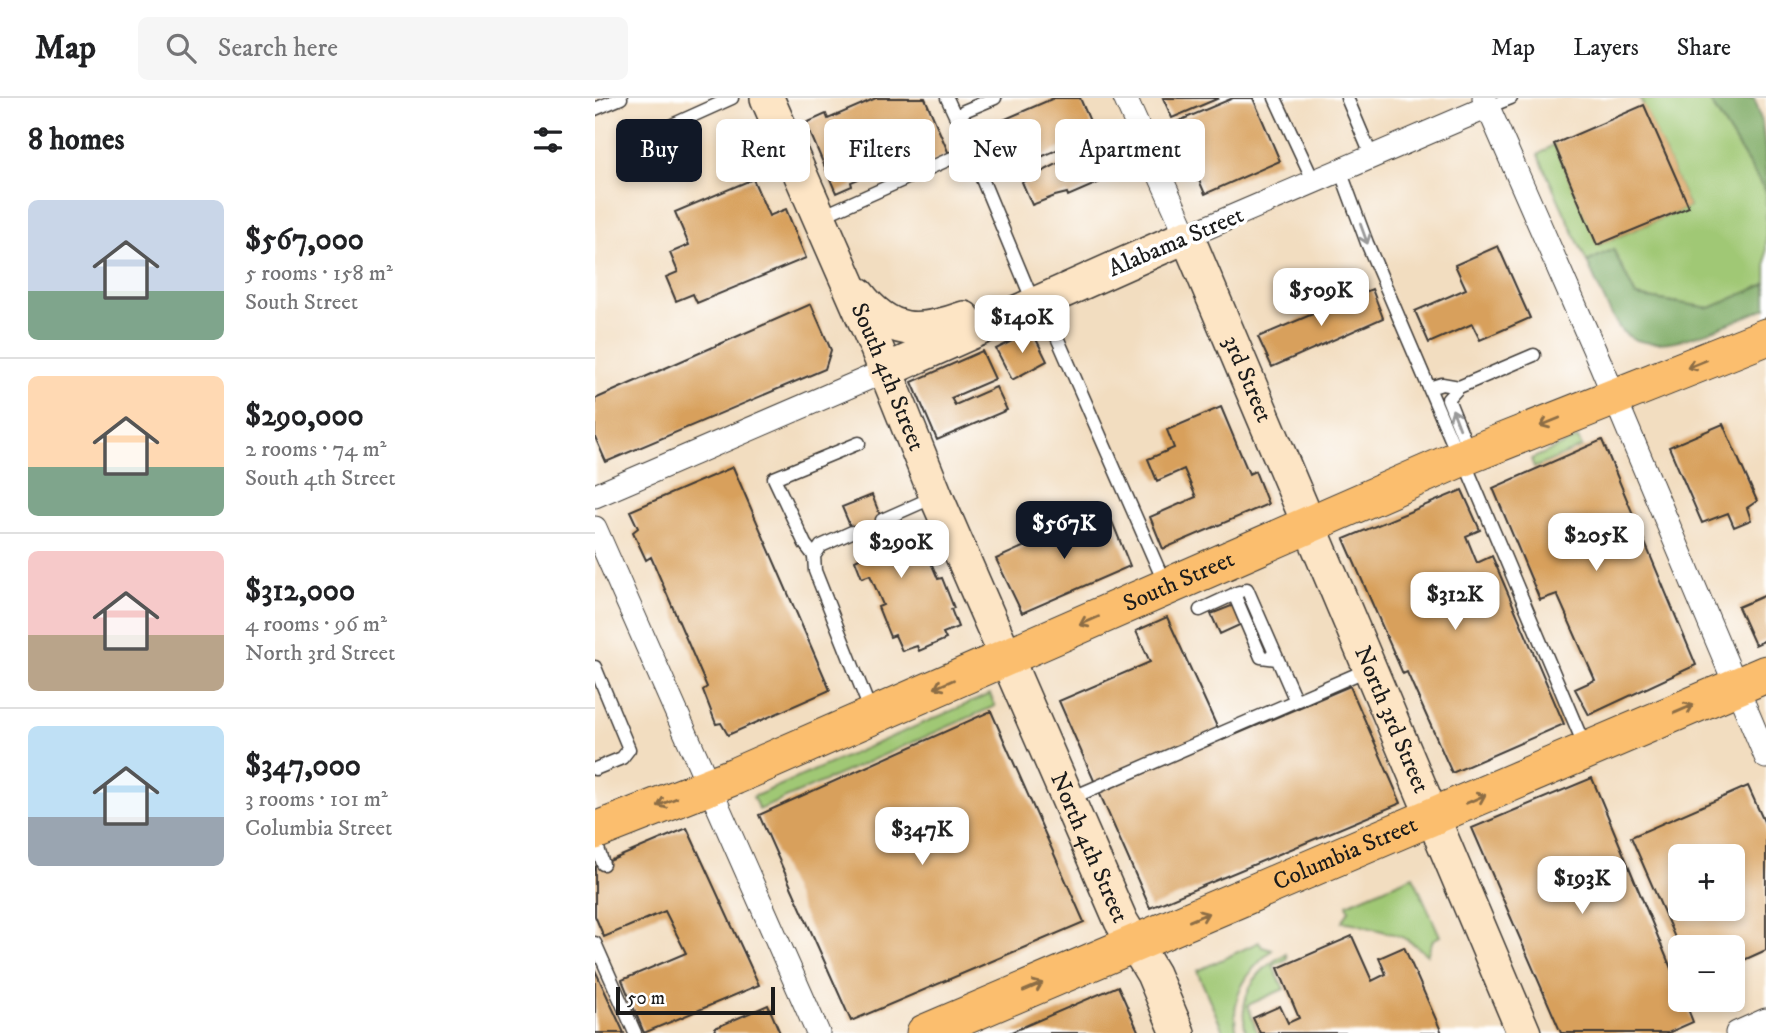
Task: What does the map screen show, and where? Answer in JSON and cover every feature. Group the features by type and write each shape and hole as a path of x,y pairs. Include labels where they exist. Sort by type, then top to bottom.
{"main road":[{"name":"South Street","path":"599,847 710,786 1308,524 1464,457 1763,338"},
{"name":"Columbia Street","path":"925,1033 982,1016 1136,944 1751,680"}],"street":[{"name":"South 4th Street","path":"767,98 848,281 936,496 1006,657"},
{"path":"1125,98 1187,236"},
{"path":"1486,103 1613,397 1751,680 1766,757"},
{"name":"Alabama Street","path":"595,496 1372,157 1486,103"},
{"name":"3rd Street","path":"1187,236 1308,524"},
{"path":"848,281 879,316 911,329 929,330 979,313 1029,306"},
{"name":"North 3rd Street","path":"1308,524 1524,1033"},
{"path":"598,543 710,786 818,1033"},
{"name":"North 4th Street","path":"1006,657 1121,920 1136,944 1178,1033"},
{"path":"1737,1033 1766,1020"}],"lane":[{"path":"595,109 621,98"},
{"path":"685,119 732,98"},
{"path":"947,98 957,119"},
{"path":"960,119 964,111 995,98"},
{"path":"1275,98 1314,182"},
{"path":"1347,98 1372,157"},
{"path":"1486,103 1511,98"},
{"path":"820,218 949,160"},
{"path":"1340,170 1367,243 1429,388 1464,457 1587,750"},
{"path":"982,182 1029,306 1167,587"},
{"path":"1464,457 1448,399 1459,387 1534,355"},
{"path":"1429,388 1442,384 1459,387"},
{"path":"859,443 774,478 805,544 814,556 815,570 825,600 873,716"},
{"path":"882,520 936,496"},
{"path":"814,556 821,546 852,532"},
{"path":"1200,610 1248,588 1295,699"},
{"path":"1234,594 1261,657 1276,659"},
{"path":"595,667 629,749 622,758 595,769"},
{"path":"1069,799 1369,668"},
{"path":"595,839 599,847"},
{"path":"595,943 635,1033"}],"green space":[{"path":"1640,98 1708,98 1766,192 1766,284 1710,308 1636,296 1613,249 1587,262 1538,155 1554,144 1598,245 1689,207"},
{"path":"1708,98 1754,98 1763,131 1766,192"},
{"path":"1613,249 1636,296 1710,308 1766,284 1766,308 1693,337 1653,343 1636,340 1618,326 1587,262"},
{"path":"1578,438 1582,447 1534,468 1531,459"},
{"path":"990,694 995,706 759,810 753,797"},
{"path":"1413,876 1440,936 1433,940 1427,955 1397,935 1342,922 1349,910 1347,904"},
{"path":"1259,942 1262,947 1272,950 1254,967 1242,986 1235,1008 1237,1033 1224,1033 1197,971"},
{"path":"1286,954 1287,959 1273,966 1284,989 1248,1005 1257,1033 1246,1033 1244,1008 1251,986 1265,968"}],"building":[{"path":"876,98 925,98 934,119 828,119"},
{"path":"1054,98 1080,98 1089,119 1055,119 1055,151 1041,157 1041,119 1005,119"},
{"path":"1163,98 1219,98 1172,118"},
{"path":"1233,98 1253,98 1280,161 1205,194 1200,182 1205,182 1205,119 1183,119"},
{"path":"1644,105 1689,207 1597,245 1554,144"},
{"path":"826,114 828,119 824,119 824,165 810,132 810,121"},
{"path":"935,121 949,154 935,160"},
{"path":"1055,165 1055,182 1100,182 1068,196 1067,193 1055,196 1032,205 1022,182 1041,182 1041,172"},
{"path":"746,182 754,182 769,216 786,209 806,258 697,303 693,294 676,301 666,277 678,272 670,253 689,245 675,212"},
{"path":"831,182 851,182 852,186 836,193"},
{"path":"1498,246 1530,318 1480,340 1472,324 1429,343 1415,311 1466,289 1455,265"},
{"path":"1372,289 1383,318 1272,367 1258,337"},
{"path":"811,304 831,350 825,369 606,462 595,437 595,399"},
{"path":"1032,331 1047,361 1012,380 996,349"},
{"path":"982,351 995,379 951,398 955,405 996,387 1007,410 937,440 912,382"},
{"path":"1221,407 1249,474 1255,471 1268,504 1163,549 1150,517 1196,497 1184,469 1157,481 1148,459 1174,448 1167,430"},
{"path":"1723,424 1757,501 1747,508 1751,520 1734,527 1728,513 1702,523 1669,447"},
{"path":"1602,440 1696,665 1589,715 1575,689 1595,680 1557,594 1540,600 1493,488"},
{"path":"733,467 830,690 728,735 721,723 716,724 703,690 707,687 651,557 646,560 633,532 638,528 630,511"},
{"path":"1462,490 1480,530 1466,536 1477,563 1492,556 1564,724 1452,773 1407,672 1403,674 1344,539"},
{"path":"872,495 891,543 918,532 954,608 951,609 958,627 943,633 946,639 919,651 917,646 902,651 895,635 890,637 878,607 883,605 870,575 862,578 855,560 863,556 842,507"},
{"path":"1107,509 1130,566 1022,613 996,559"},
{"path":"1766,595 1766,640 1755,645 1738,607"},
{"path":"1249,599 1257,617 1220,634 1211,614"},
{"path":"1167,617 1223,740 1350,686 1401,803 1150,908 1059,701 1150,662 1136,631"},
{"path":"991,711 1084,922 851,1021 759,815"},
{"path":"1592,778 1668,961 1668,1012 1689,1012 1693,1022 1668,1033 1561,1033 1472,828"},
{"path":"1748,786 1766,826 1766,950 1745,960 1745,935 1674,935 1631,837"},
{"path":"687,828 759,985 644,1033 622,980 686,953 665,911 604,937 595,916 595,867"},
{"path":"1352,936 1372,981 1386,974 1379,958 1404,947 1442,1033 1260,1033 1253,1018 1280,1006 1288,1023 1299,1018 1278,968"},
{"path":"595,970 624,1033 595,1033"},
{"path":"1118,986 1139,1033 1009,1033"},
{"path":"768,1005 780,1033 717,1033 715,1028"}]}
